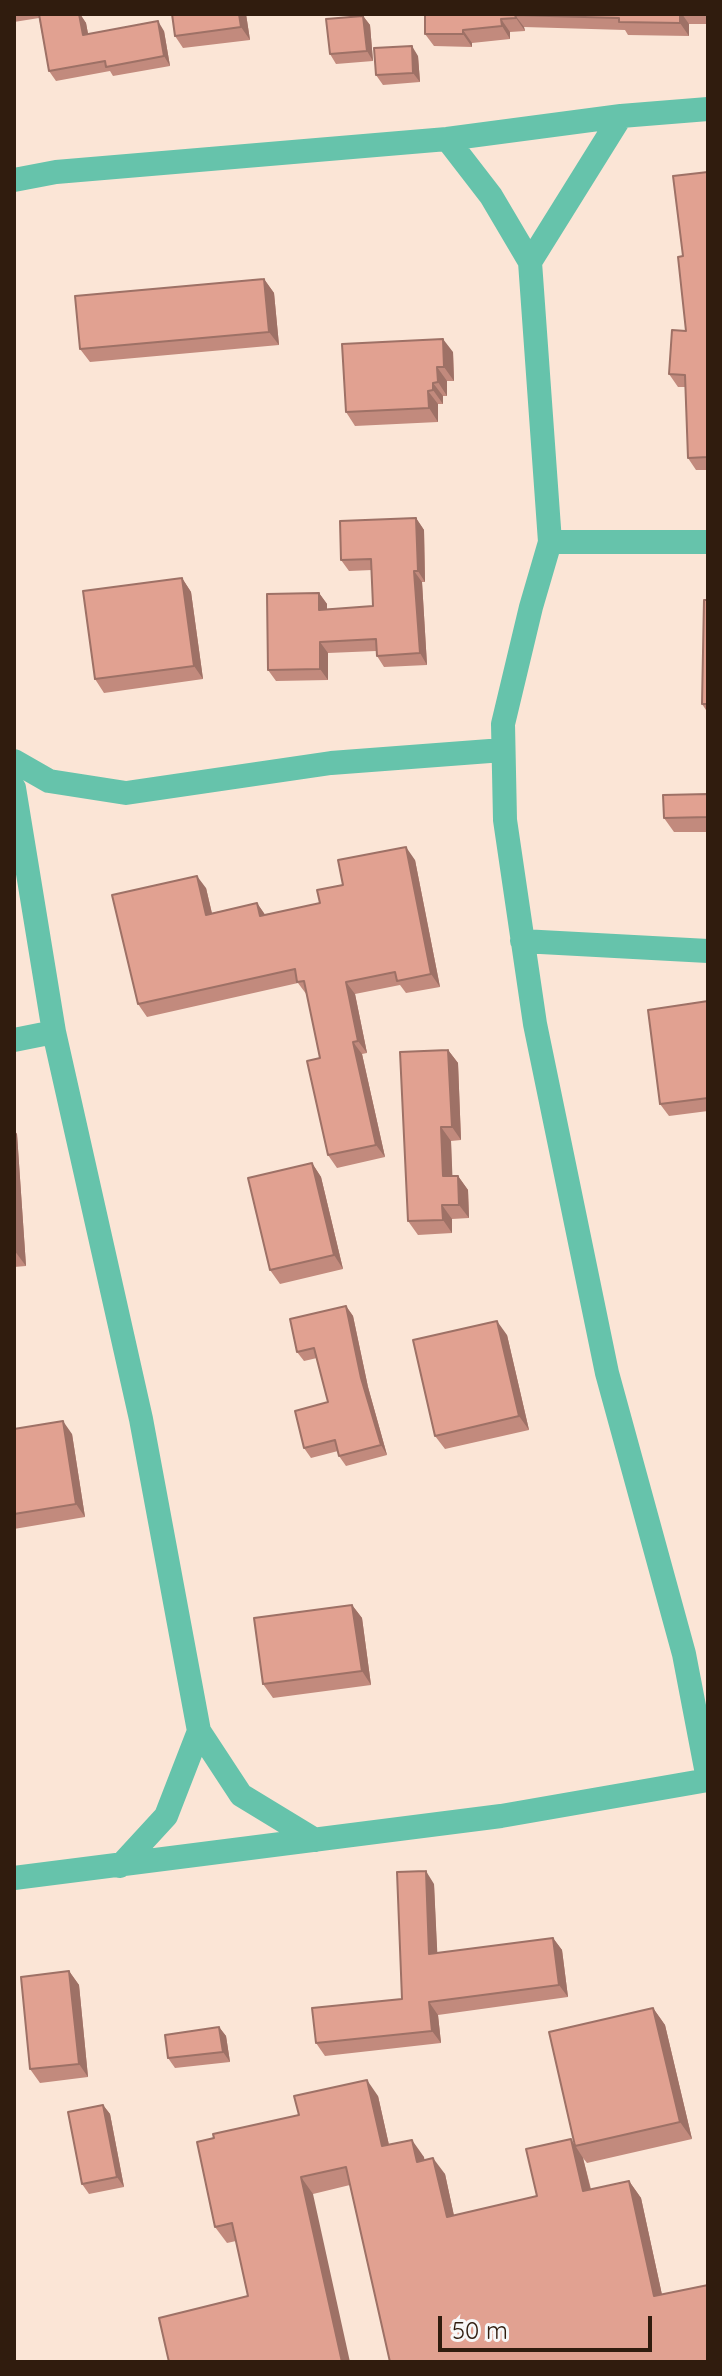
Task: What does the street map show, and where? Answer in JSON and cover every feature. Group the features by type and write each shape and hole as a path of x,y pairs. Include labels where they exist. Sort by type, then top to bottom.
{"street":[{"path":"14,180 56,172 447,139 621,116 708,109"},
{"path":"530,262 621,116"},
{"path":"14,1878 501,1816 708,1779 684,1654 607,1373 535,1024 505,820 503,724 550,542 530,262 491,196 447,139"},
{"path":"550,542 708,542"},
{"path":"14,761 49,781 126,793 331,763 503,750"},
{"path":"14,788 54,1032 141,1419 199,1731 241,1795 315,1840"},
{"path":"522,941 708,951"},
{"path":"14,1040 54,1032"},
{"path":"120,1866 166,1816 199,1731"}],"building":[{"path":"39,14 79,14 83,35 158,21 164,56 106,67 105,61 49,71"},
{"path":"172,14 239,14 241,27 175,36"},
{"path":"425,14 680,14 680,23 515,15 516,18 501,19 502,26 463,30 463,34 425,34"},
{"path":"363,16 367,51 330,54 326,19"},
{"path":"412,46 413,73 376,75 374,48"},
{"path":"708,172 708,457 688,458 685,375 669,374 672,330 686,331 678,257 683,256 673,176"},
{"path":"264,279 269,332 80,349 75,296"},
{"path":"443,339 444,367 437,367 438,382 433,383 433,390 428,391 429,408 346,412 342,344"},
{"path":"416,518 418,571 414,571 420,653 377,656 376,639 320,642 320,669 268,670 267,594 319,593 319,610 373,606 371,559 341,560 340,521"},
{"path":"182,578 194,666 95,679 83,591"},
{"path":"704,600 708,600 708,704 702,704"},
{"path":"708,794 708,817 664,818 663,795"},
{"path":"406,847 431,974 397,981 395,972 346,982 358,1041 353,1042 376,1145 328,1155 307,1061 320,1058 304,981 297,982 295,969 138,1004 112,895 197,876 206,915 257,903 260,916 320,903 317,890 343,885 338,860"},
{"path":"708,1001 708,1098 660,1104 648,1010"},
{"path":"448,1050 452,1127 441,1127 443,1176 458,1176 459,1205 442,1205 443,1220 408,1221 400,1052"},
{"path":"312,1163 334,1255 270,1270 248,1178"},
{"path":"346,1306 361,1378 381,1445 339,1456 335,1440 304,1448 295,1411 328,1402 314,1348 297,1352 290,1319"},
{"path":"497,1321 519,1416 435,1436 413,1340"},
{"path":"63,1421 76,1504 14,1514 14,1429"},
{"path":"352,1605 362,1671 263,1684 254,1618"},
{"path":"426,1871 429,1954 553,1938 559,1985 429,2002 432,2031 316,2043 312,2008 402,1999 397,1872"},
{"path":"69,1971 79,2064 30,2069 21,1977"},
{"path":"653,2008 680,2122 575,2146 549,2032"},
{"path":"219,2027 223,2052 168,2058 165,2035"},
{"path":"367,2080 382,2146 412,2140 417,2162 433,2158 447,2217 537,2196 526,2149 571,2139 583,2191 629,2181 654,2296 708,2285 708,2362 390,2362 346,2167 301,2177 342,2362 169,2362 159,2318 248,2296 232,2223 215,2227 197,2142 214,2138 213,2134 299,2115 294,2096"},
{"path":"103,2105 117,2177 82,2184 68,2112"}]}
